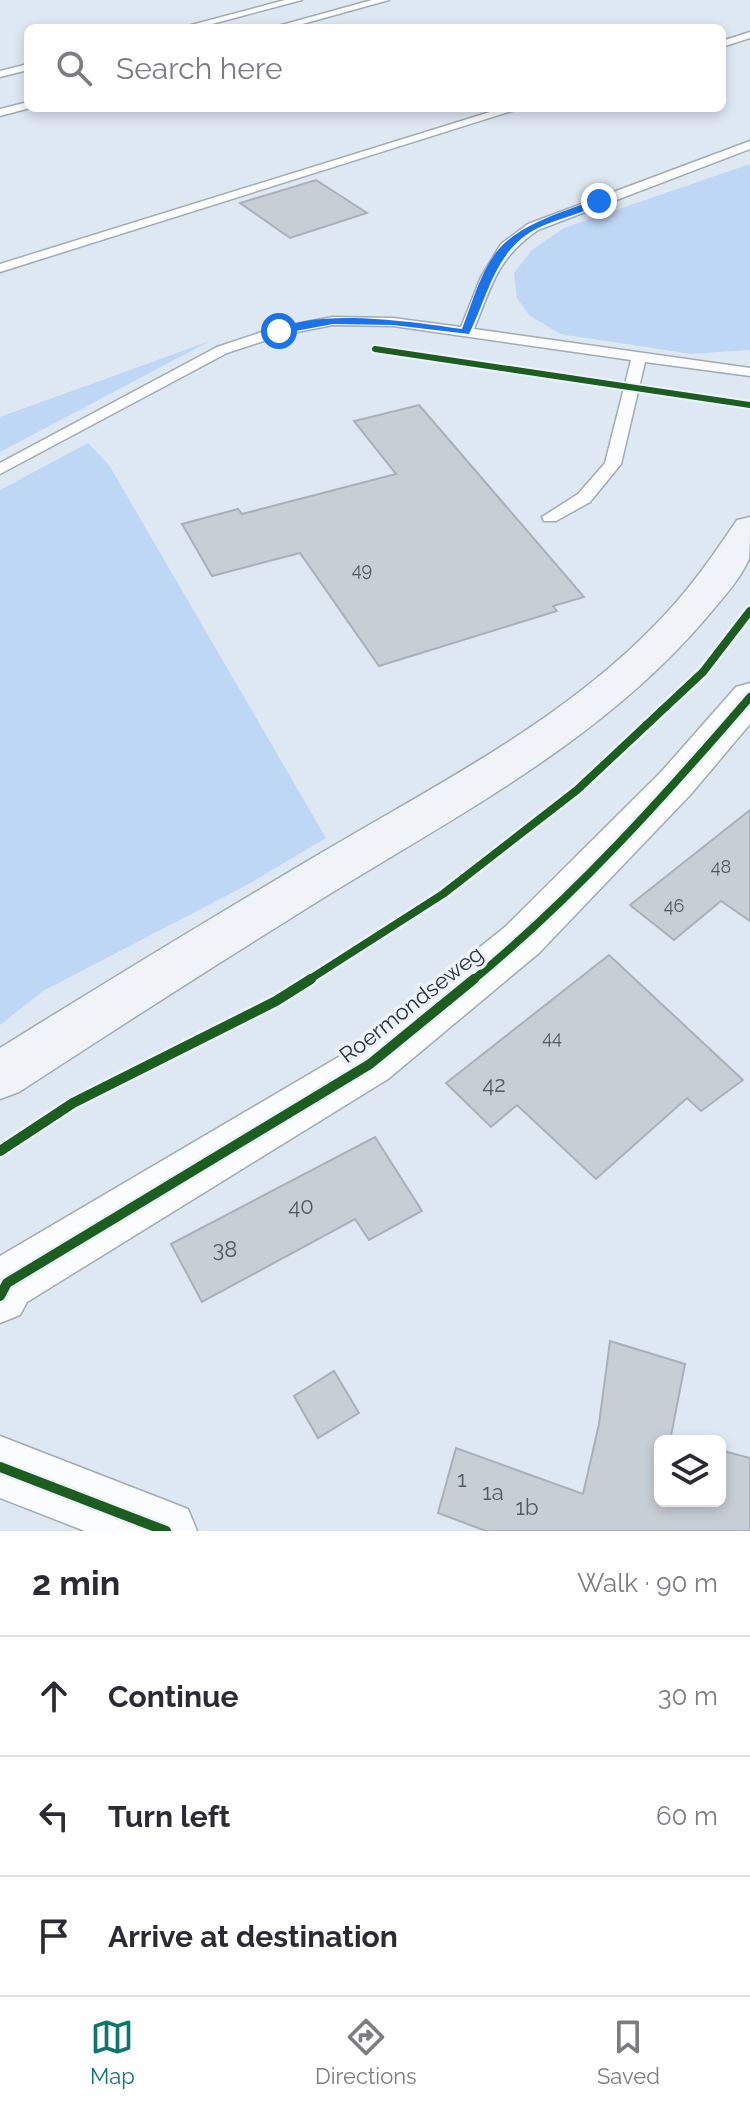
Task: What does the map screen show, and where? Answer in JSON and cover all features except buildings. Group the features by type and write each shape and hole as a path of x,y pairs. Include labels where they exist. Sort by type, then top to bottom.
{"main road":[{"path":"0,1076 137,988 513,760 583,712 641,665 743,554"}],"street":[{"name":"Roermondseweg","path":"0,1296 7,1283 370,1064 522,940 676,783 750,697"},
{"path":"0,1467 166,1531"}],"lane":[{"path":"201,24 297,0"},
{"path":"291,24 384,0"},
{"path":"726,43 750,35"},
{"path":"0,74 24,68"},
{"path":"0,113 24,106"},
{"path":"0,268 502,112"},
{"path":"466,332 488,277 508,244 533,227 750,145"},
{"path":"0,469 222,350 279,331 333,321 393,322 750,372"},
{"path":"550,517 584,498 613,464 639,356"}],"shaded area":[{"path":"750,164 750,350 692,354 560,334 529,315 517,298 514,273 532,250 564,228"},
{"path":"210,341 0,452 0,417"},
{"path":"88,443 109,465 326,838 247,885 43,991 0,1025 0,490"}],"cycle path":[{"path":"375,349 750,405"},
{"path":"0,1151 73,1103 276,1001 443,894 577,790 703,672 750,611"},
{"path":"0,1296 7,1283 370,1064 522,940 676,783 750,697"},
{"path":"0,1467 166,1531"}],"route":[{"path":"279,331 333,321 393,322 466,332 488,277 508,244 533,227 599,201"}]}
